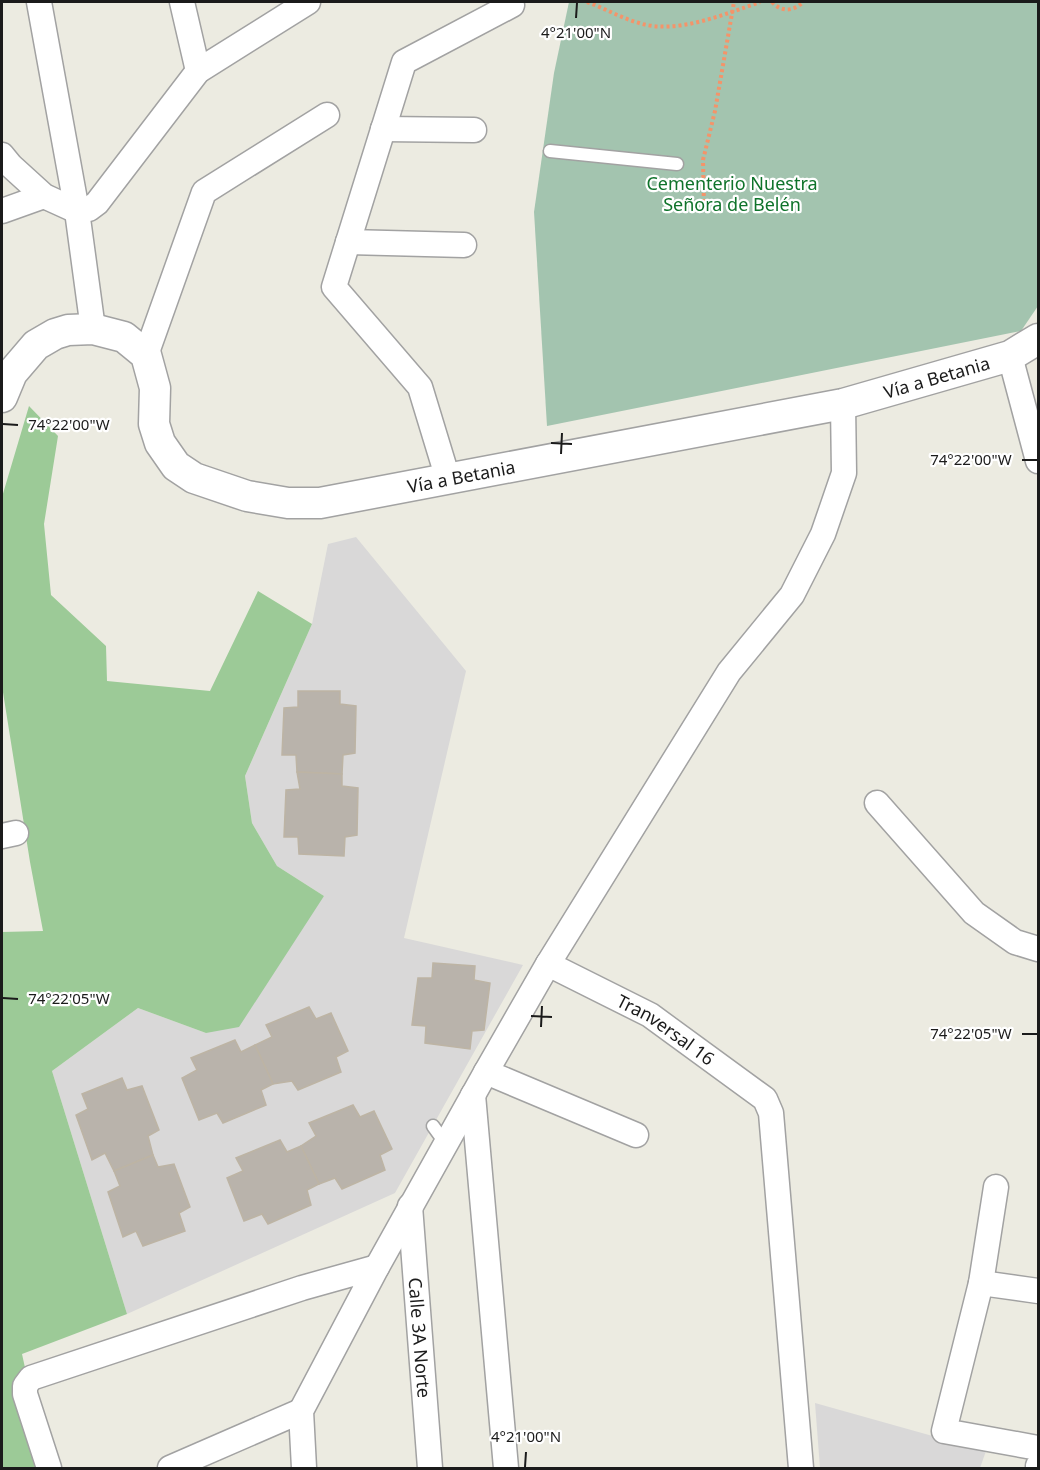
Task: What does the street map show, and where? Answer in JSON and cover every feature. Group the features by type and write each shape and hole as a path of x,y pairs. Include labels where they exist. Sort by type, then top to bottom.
{"street":[{"path":"39,2 77,211 93,329"},
{"path":"182,2 198,71"},
{"path":"2,155 44,196 77,211 89,209 97,203 198,71 308,2"},
{"path":"448,479 420,387 334,287 404,62 512,5"},
{"path":"2,397 12,373 36,345 68,330 93,329 124,337 146,354 204,192 327,115"},
{"path":"383,129 474,130"},
{"path":"2,211 44,196"},
{"path":"348,242 464,244"},
{"name":"Vía a Betania","path":"146,354 155,388 154,424 160,443 176,466 194,478 247,496 288,503 320,503 843,404 1010,356 1038,339"},
{"path":"1010,356 1038,461"},
{"path":"304,1468 301,1411 410,1206 439,1135 472,1095 548,963 729,672 792,595 823,534 844,473 843,404"},
{"path":"878,803 975,913 1016,942 1038,949"},
{"name":"Tranversal 16","path":"548,963 650,1015 765,1099 771,1113 801,1468"},
{"path":"486,1072 636,1135"},
{"path":"472,1095 506,1468"},
{"path":"996,1187 981,1283 944,1431 1038,1448"},
{"name":"Calle 3A Norte","path":"410,1206 430,1468"},
{"path":"49,1468 25,1394 25,1386 31,1378 302,1288 377,1267"},
{"path":"981,1283 1038,1291"},
{"path":"170,1468 301,1411"}],"lane":[{"path":"550,151 677,164"}],"path":[{"path":"587,2 640,24 671,27 708,20 760,2"},
{"path":"704,208 703,160 715,111 734,2"},
{"path":"772,2 785,10 797,8 802,2"}],"shaded area":[{"path":"356,537 466,671 404,938 523,965 395,1193 127,1314 52,1071 138,1008 206,1033 324,896 277,866 252,823 245,776 312,624 328,544"},
{"path":"815,1403 986,1451 980,1468 820,1468"}],"green space":[{"name":"Cementerio Nuestra Señora de Belén","path":"569,2 1037,2 1038,306 1021,331 547,426 534,212 554,73"},
{"path":"29,406 58,436 44,524 51,595 106,646 107,681 210,691 258,591 312,624 245,776 252,823 277,866 324,896 239,1027 206,1033 138,1008 52,1071 127,1314 22,1354 47,1468 2,1468 2,932 43,931 2,686 2,497"}],"building":[{"path":"298,691 340,691 340,704 356,706 355,753 343,755 342,774 297,772 296,755 282,755 284,708 298,707"},
{"path":"297,772 342,774 342,786 358,788 357,835 345,837 344,856 299,854 298,837 284,837 286,790 300,789"},
{"path":"433,963 475,966 474,980 490,983 484,1030 472,1031 470,1049 425,1043 426,1026 412,1025 418,978 432,978"},
{"path":"309,1007 316,1019 331,1013 348,1051 336,1057 341,1072 298,1090 292,1081 273,1084 255,1045 272,1037 266,1025"},
{"path":"235,1040 241,1052 255,1045 273,1084 261,1090 266,1105 223,1123 217,1113 199,1120 182,1078 197,1070 191,1058"},
{"path":"122,1078 127,1090 142,1086 159,1130 148,1136 153,1155 114,1171 105,1153 92,1160 76,1115 88,1109 82,1094"},
{"path":"353,1105 360,1117 374,1111 392,1149 380,1155 385,1170 342,1189 335,1178 319,1184 301,1146 316,1136 309,1123"},
{"path":"280,1140 287,1152 301,1146 319,1184 307,1190 311,1205 268,1224 262,1214 244,1221 227,1178 243,1171 236,1158"},
{"path":"153,1155 158,1167 174,1164 190,1207 179,1213 185,1231 143,1246 136,1231 123,1237 108,1192 120,1186 114,1171"}]}
